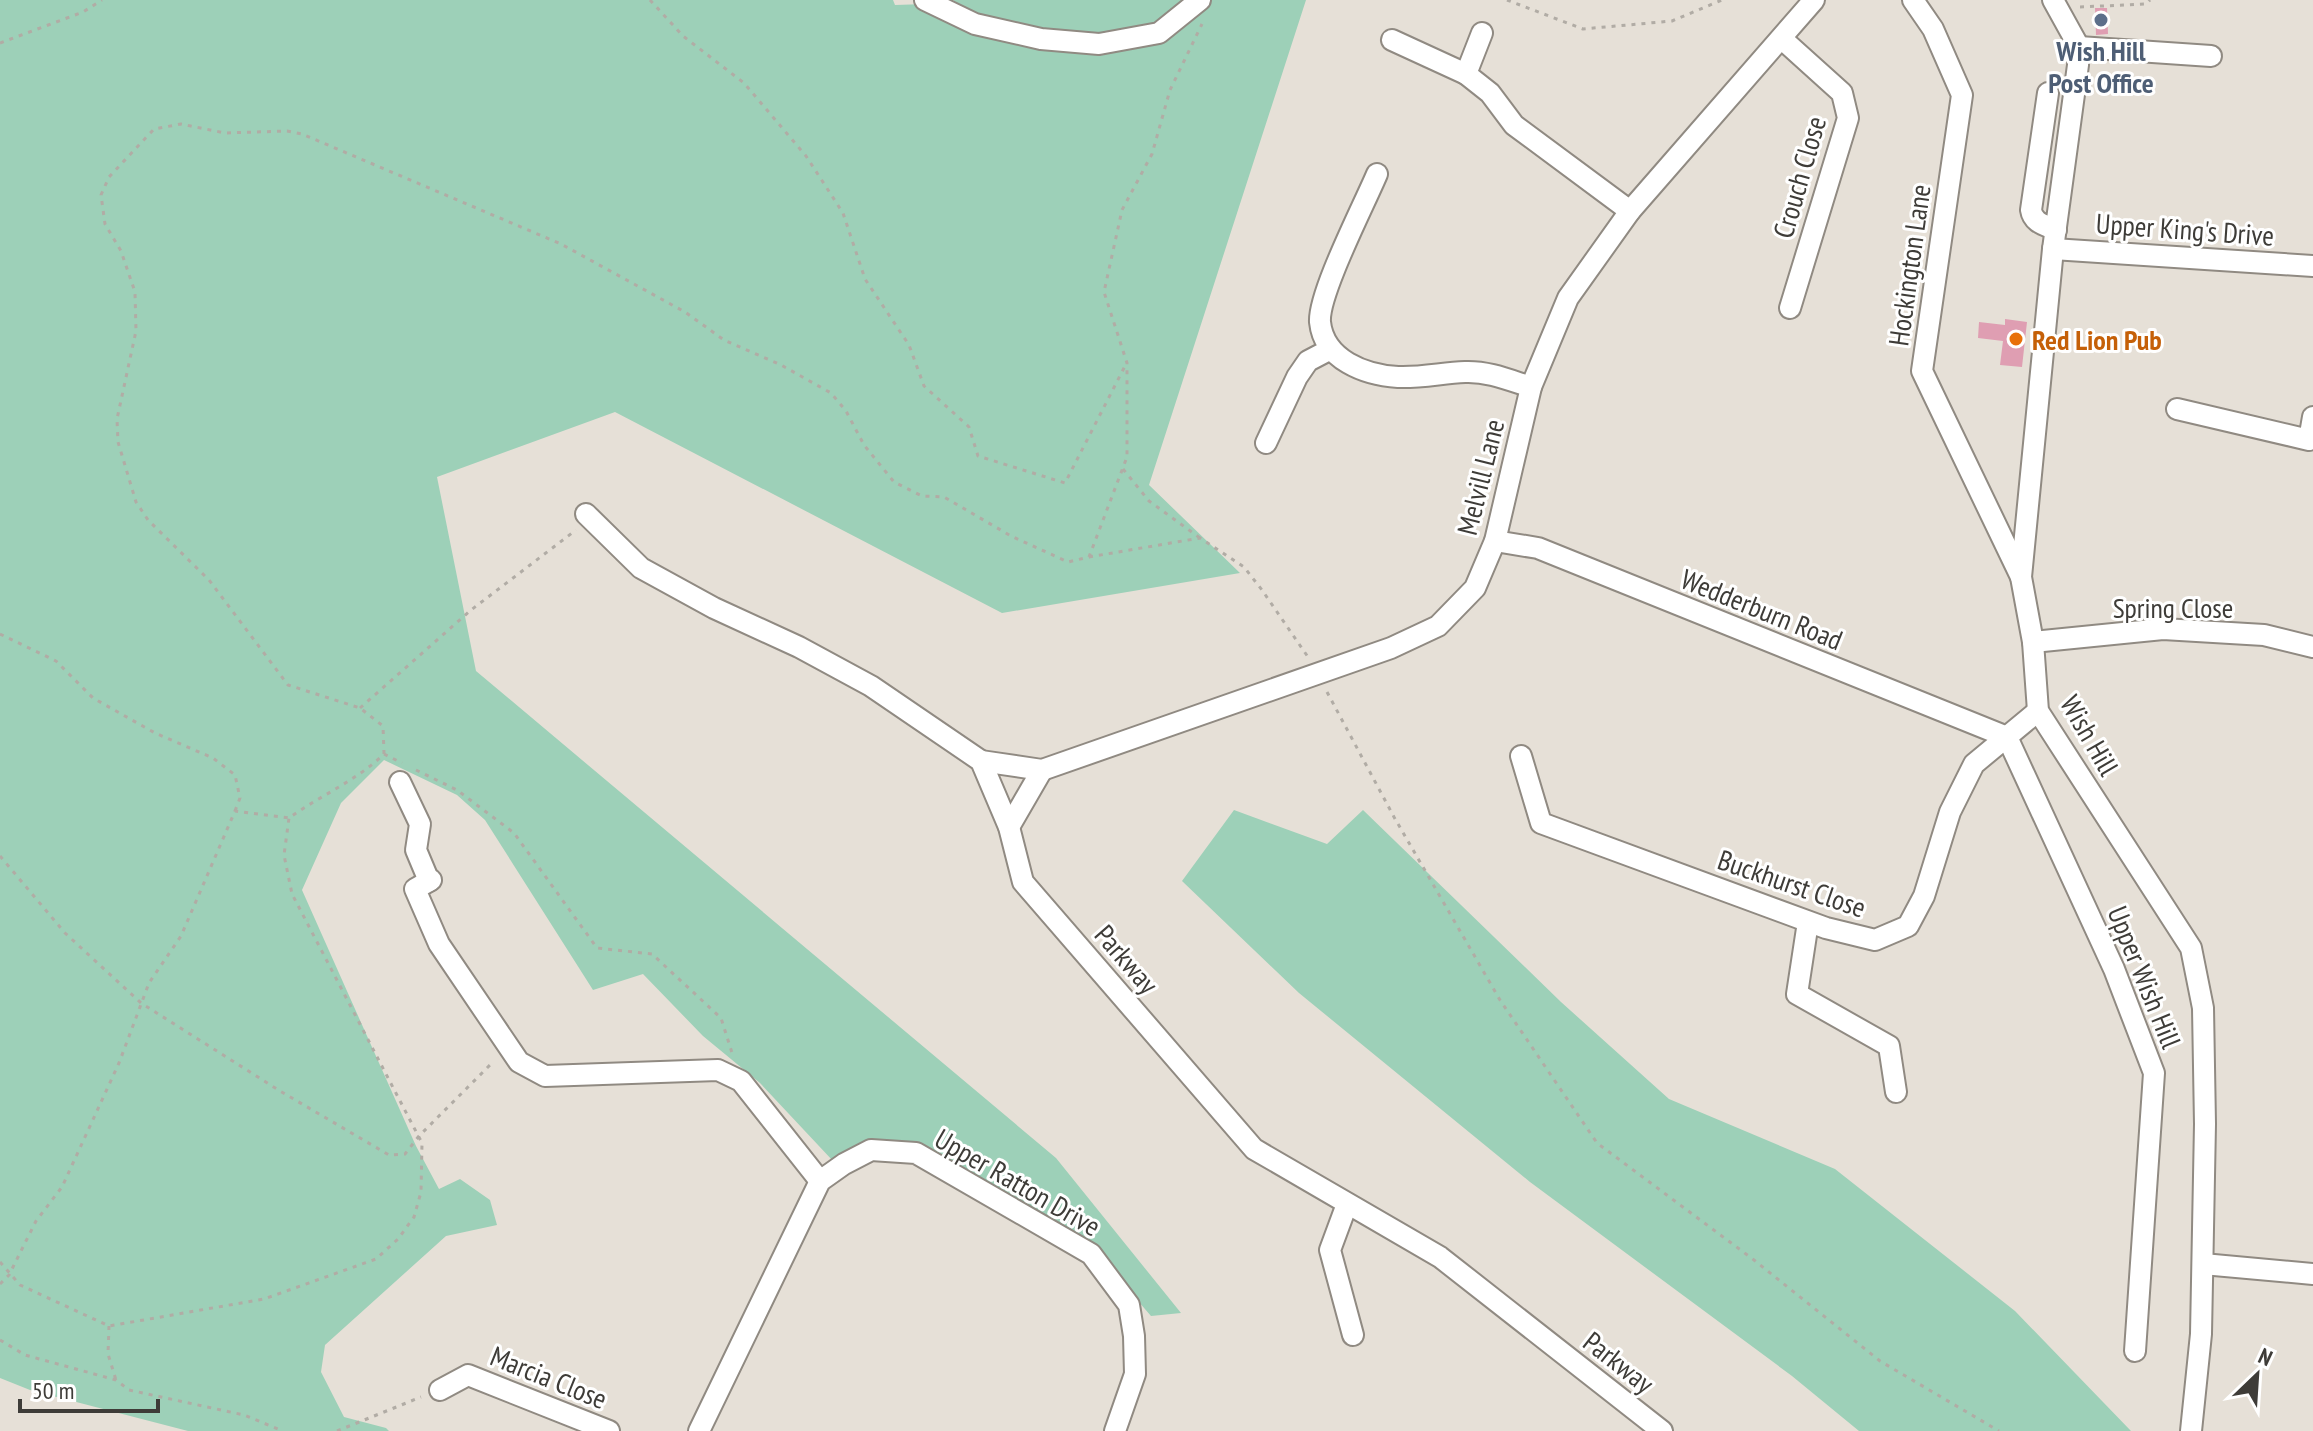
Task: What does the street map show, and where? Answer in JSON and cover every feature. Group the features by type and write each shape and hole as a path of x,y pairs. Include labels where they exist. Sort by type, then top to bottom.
{"street":[{"path":"925,0 975,24 1041,39 1099,44 1159,33 1200,0"},
{"name":"Melvill Lane","path":"1042,770 1391,648 1438,626 1475,588 1495,541 1531,387 1568,298 1630,211 1814,0"},
{"name":"Hockington Lane","path":"1913,0 1933,29 1962,95 1922,371 2021,577"},
{"path":"2056,4 2079,47 2211,56"},
{"path":"1466,74 1482,33"},
{"name":"Crouch Close","path":"1782,39 1842,93 1848,118 1790,308"},
{"path":"1392,40 1466,74 1490,93 1514,125 1630,211"},
{"name":"Wish Hill","path":"2079,47 2055,239 2021,577 2033,642 2038,711 2191,948 2203,1008 2203,1264 2201,1334 2191,1431"},
{"path":"2048,93 2031,210 2032,217 2055,239"},
{"path":"1377,174 1323,299 1320,323 1329,350 1361,371 1395,377 1432,377 1466,372 1489,374 1531,387"},
{"name":"Upper King's Drive","path":"2055,239 2313,266"},
{"path":"1266,443 1297,377 1308,361 1329,350"},
{"path":"2177,409 2309,440 2313,417"},
{"path":"588,516 641,568 871,686 981,761 1042,770 1009,827"},
{"name":"Wedderburn Road","path":"1495,541 1538,548 2007,737"},
{"name":"Spring Close","path":"2033,642 2163,629 2264,635 2313,647"},
{"name":"Buckhurst Close","path":"1521,756 1538,820 1808,922 1875,940 1908,926 1924,896 1950,812 1974,764 2038,711"},
{"name":"Upper Wish Hill","path":"2007,737 2114,969 2154,1073 2135,1351"},
{"name":"Parkway","path":"981,761 1009,827 1023,882 1254,1149 1440,1257 1662,1431"},
{"path":"400,782 420,824 416,850 430,881 415,889 439,944 519,1062 545,1076 718,1070 741,1081 820,1181 699,1431"},
{"path":"1808,922 1797,994 1889,1046 1896,1092"},
{"name":"Upper Ratton Drive","path":"820,1181 871,1150 916,1153 1091,1254 1129,1305 1134,1336 1135,1374 1115,1431"},
{"path":"1347,1204 1330,1250 1353,1335"},
{"path":"2203,1264 2313,1274"},
{"name":"Marcia Close","path":"440,1390 468,1365 609,1431"}],"path":[{"path":"0,43 83,12 102,0"},
{"path":"650,0 683,36 744,83 806,156 843,213 865,279 909,345 924,386 969,427 978,456 1065,483 1127,363"},
{"path":"1507,0 1583,29 1672,21 1722,0"},
{"path":"2056,4 2146,4 2150,0"},
{"path":"1089,557 1127,457 1127,363 1104,292 1122,210 1152,154 1170,90 1203,22"},
{"path":"235,811 289,818 311,802 363,774 384,754 383,726 360,708 288,685 209,580 148,520 136,502 118,442 117,419 136,331 135,292 121,251 105,224 101,195 109,177 154,129 181,124 225,133 287,131 302,134 561,244 685,312 724,340 781,365 831,393 846,411 864,445 894,482 922,496 944,497 1011,536 1068,562 1200,538"},
{"path":"1122,468 1149,501 1244,567 1262,590 1318,673 1394,817 1500,1000 1597,1143 1754,1260 1880,1361 1999,1431"},
{"path":"360,708 471,610 588,516"},
{"path":"0,634 56,661 93,698 155,733 213,758 235,775 240,798 181,936 149,983 119,1063 62,1187 36,1221 9,1275 0,1284"},
{"path":"384,754 457,790 514,833 597,948 652,954 710,1007 721,1018 741,1081"},
{"path":"0,1262 20,1285 109,1326 264,1299 376,1259 398,1239 414,1217 421,1192 422,1143 292,894 284,855 289,818"},
{"path":"0,856 65,933 141,1003 389,1155 405,1154 508,1047"},
{"path":"109,1326 108,1354 116,1380"},
{"path":"0,1340 25,1355 116,1380 129,1390 244,1415 283,1431"},
{"path":"337,1431 440,1390"}],"green space":[{"path":"0,0 893,0 895,5 957,3 953,0 1306,0 1149,485 1240,573 1002,613 615,412 437,477 476,671 1056,1158 1181,1313 1151,1316 1094,1250 896,1150 833,1161 760,1083 703,1036 643,974 593,990 485,820 457,795 384,760 341,803 302,890 416,1146 439,1189 460,1179 490,1200 497,1225 446,1236 325,1345 321,1372 344,1417 389,1431 188,1431 30,1390 0,1378"},
{"path":"1234,810 1327,844 1363,810 1561,1002 1669,1099 1835,1169 2015,1311 2131,1431 1859,1431 1792,1376 1530,1182 1299,993 1182,881"}],"building":[{"path":"2095,8 2107,8 2108,34 2096,35"},
{"path":"2005,319 2027,322 2022,367 2000,365 2003,341 1978,338 1979,322 2005,325"}],"place":[{"name":"Wish Hill Post Office","path":"2101,20"},
{"name":"Red Lion Pub","path":"2016,339"}]}
